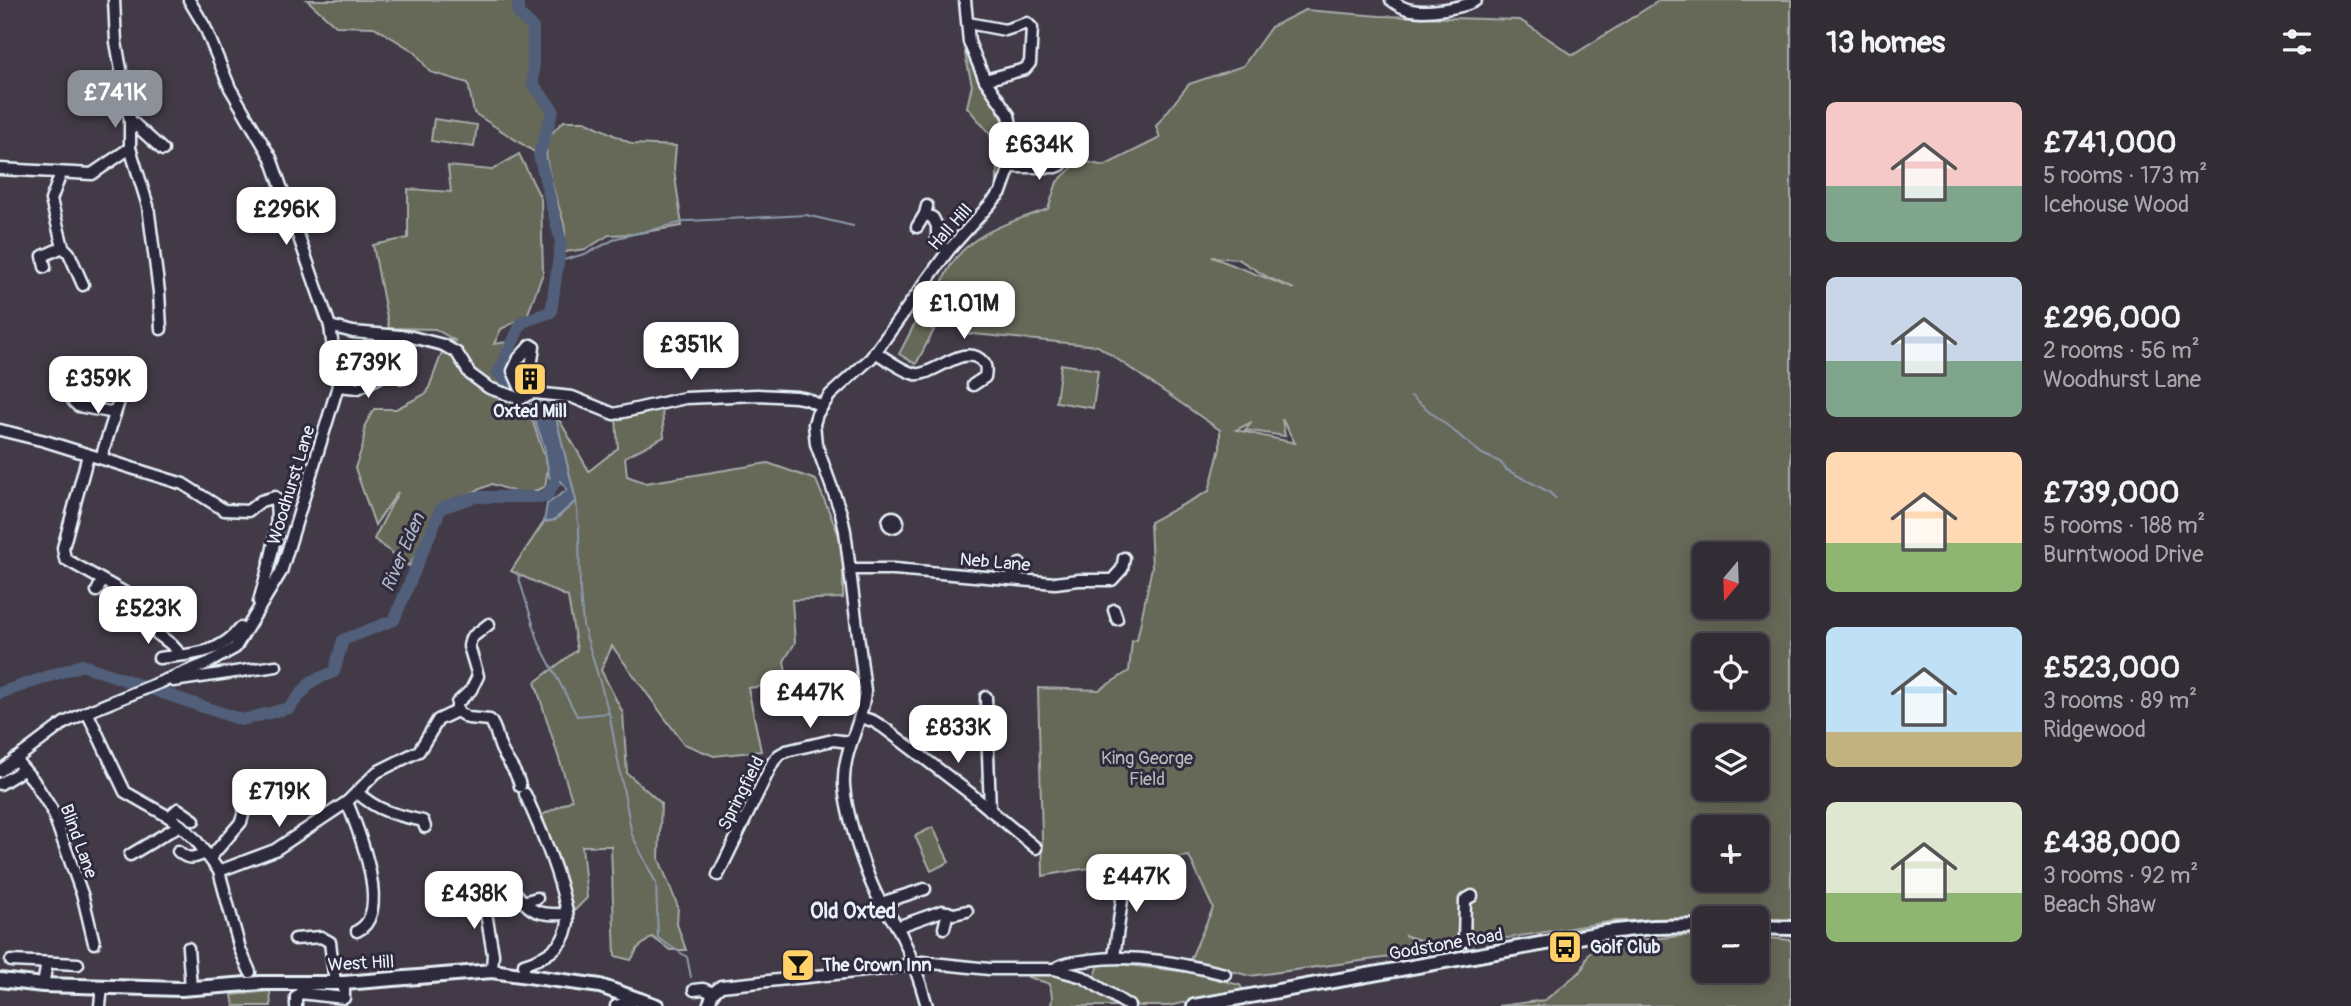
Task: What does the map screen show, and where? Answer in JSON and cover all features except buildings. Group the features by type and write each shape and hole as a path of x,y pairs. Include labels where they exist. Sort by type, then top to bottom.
{"main road":[{"name":"Godstone Road","path":"1194,1006 1607,932 1692,927"},
{"path":"1769,927 1791,928"},
{"name":"West Hill","path":"0,980 43,985 191,988 261,983 340,983 492,971 600,986 640,999"},
{"path":"640,999 657,1006"}],"street":[{"path":"114,0 118,60 130,120 130,148 148,206 162,329"},
{"name":"Woodhurst Lane","path":"0,771 64,723 208,663 235,648 281,572 338,386 330,326 271,158 230,89 205,27 189,0"},
{"name":"Hall Hill","path":"821,406 875,352 948,251 1001,192 1010,167 1012,130 1009,115 985,80 969,42 965,0"},
{"path":"1391,0 1413,11 1452,8 1476,0"},
{"path":"968,23 1005,30 1027,23 1032,29 1030,63 1025,69 985,80"},
{"path":"130,120 163,150"},
{"path":"0,169 92,174 130,148"},
{"path":"1010,167 1061,165"},
{"path":"61,173 51,200 62,247 69,253 83,285"},
{"path":"917,227 926,210 937,226 937,242 948,251"},
{"path":"42,259 62,247"},
{"path":"330,326 353,332 412,337 443,345 457,353 470,374 489,388 521,399 535,393 572,397 614,414 685,398 757,395 796,397 821,406 814,424 814,435 821,463 841,513 865,691 860,717 850,742 845,770 845,795 863,862 881,903 897,927 913,963 927,1006"},
{"path":"529,394 520,387 513,372 519,358 531,345 534,347 531,368"},
{"path":"875,352 915,374 924,373 958,357 978,358 987,370 985,377 973,385"},
{"path":"338,386 358,388 389,373 403,378"},
{"path":"85,380 93,380 93,409"},
{"path":"101,458 125,383"},
{"path":"73,391 73,401 78,406 115,412"},
{"path":"0,430 183,484 224,510 248,511 261,501 275,496 277,506 273,548 257,608 233,637 209,652 159,658"},
{"path":"88,454 63,554 69,562 102,581 145,604 156,606"},
{"name":"Neb Lane","path":"850,569 894,569 1055,583 1112,580 1122,569 1124,558"},
{"path":"1010,579 1020,564"},
{"path":"97,591 102,581"},
{"path":"154,618 155,632 181,656"},
{"path":"457,711 457,703 471,690 478,676 470,646 471,638 489,624"},
{"path":"155,684 276,666"},
{"path":"986,697 990,810"},
{"path":"457,711 468,718 490,720 498,732 500,746 517,773 555,862 567,914 567,928 560,942 549,954 524,964 524,974"},
{"path":"219,871 275,850 347,802 377,772 419,751 438,720 457,711"},
{"path":"87,712 125,792 180,825 195,839 219,871 240,949 250,972"},
{"path":"860,717 873,720 883,727 1036,848"},
{"name":"Springfield","path":"718,875 773,762 779,755 833,740 850,742"},
{"name":"Blind Lane","path":"15,760 33,780 52,810 83,897 94,943"},
{"path":"0,784 23,770"},
{"path":"178,851 191,859 208,855 241,822 248,798 258,790 272,785 296,785"},
{"path":"971,794 989,785"},
{"path":"357,792 384,812 424,821"},
{"path":"347,802 372,885 371,918 365,926 357,930"},
{"path":"169,817 178,809 194,820"},
{"path":"130,855 180,825"},
{"path":"1114,957 1129,863"},
{"path":"881,903 925,889"},
{"path":"513,890 531,910 541,915 567,914"},
{"path":"1464,941 1465,900 1472,896"},
{"path":"523,902 537,898"},
{"path":"443,908 462,910 484,901 493,954 492,971"},
{"path":"897,927 942,911 954,914 968,911"},
{"path":"944,928 948,912"},
{"path":"295,939 330,937 344,998 300,993 296,997 296,1006"},
{"path":"188,948 191,988"},
{"path":"1054,969 1062,964 1114,957 1167,961 1225,974"},
{"path":"1083,977 1093,960"},
{"path":"12,961 78,964"},
{"path":"708,1006 713,993 721,986 884,969 923,962 989,969 1054,969 1083,977 1129,1006"},
{"path":"43,985 47,963"},
{"path":"100,1006 102,986"},
{"path":"694,989 713,993"},
{"path":"615,1006 620,992"},
{"path":"615,1006 640,999"}],"green space":[{"path":"307,0 518,0 518,13 533,28 533,84 553,110 539,155 474,113 468,83 430,72 415,52 374,27 336,26"},
{"name":"King George Field","path":"1660,0 1791,0 1791,919 1769,919 1769,906 1692,906 1692,920 1614,921 1445,948 1404,935 1442,950 1250,976 1190,960 1213,908 1189,856 1043,876 1038,688 1099,690 1129,671 1132,641 1137,640 1152,567 1150,522 1209,491 1220,448 1220,430 1098,346 963,333 960,313 934,313 940,289 948,270 972,242 1006,224 1048,209 1057,182 1080,160 1104,166 1160,138 1156,126 1189,84 1243,66 1271,27 1305,10 1380,16 1520,20 1573,55","holes":["1212,257 1238,259 1269,278 1294,289","1282,419 1295,443 1236,430 1252,422 1245,430 1285,436"]},
{"path":"967,50 972,66 1006,125 1008,157 1001,186 997,183 997,162 990,134 967,107 972,85 965,54"},
{"path":"434,119 477,125 474,147 431,141"},
{"path":"564,121 585,121 632,144 676,146 674,169 682,226 609,235 586,249 565,252 564,224 549,172 546,151 550,136"},
{"path":"519,154 541,199 543,273 527,316 501,329 494,344 507,342 496,367 518,391 512,401 528,407 548,467 545,487 524,495 492,484 449,502 409,566 374,539 398,492 375,525 355,468 363,445 365,425 374,409 396,409 427,393 447,339 456,341 435,329 389,328 373,245 408,238 408,189 451,192 448,166 492,170"},
{"path":"916,321 934,330 916,364 899,354"},
{"path":"1061,364 1098,370 1093,408 1056,402"},
{"path":"662,408 664,437 625,457 627,476 646,483 768,463 816,480 843,545 843,598 792,600 795,643 784,661 788,684 748,688 761,751 714,756 684,744 612,646 601,670 623,713 627,773 661,803 659,859 678,907 677,924 686,950 670,950 652,937 638,948 631,960 615,956 611,846 582,846 587,898 572,913 542,815 572,800 535,682 577,650 568,597 511,571 544,522 555,520 576,501 554,411 589,471 618,448 616,417"},
{"path":"933,827 949,862 931,871 915,836"},
{"path":"1692,935 1692,983 1769,983 1769,938 1791,940 1791,1006 1498,1006 1545,1000 1582,970 1589,953 1608,943"},
{"path":"1100,962 1188,972 1240,985 1243,990 1168,1006 1139,1006 1094,979"},
{"path":"1037,972 1080,983 1119,1006 1051,1006 1050,984 1028,977 1028,973"},
{"path":"270,991 271,1006 234,1006 232,995"}],"water":[{"path":"541,402 553,405 576,501 554,520 544,522 547,504 567,490 561,481 553,493 546,497 551,486 544,446 529,404"}],"waterway":[{"name":"River Eden","path":"518,0 518,13 533,28 533,84 553,110 539,155 561,242 551,312 522,322 498,373 521,393"},
{"path":"560,261 588,253 617,238 688,221 806,215 853,226"},
{"path":"1411,396 1482,454 1500,462 1507,470 1549,492 1556,499"},
{"name":"River Eden","path":"154,690 242,720 289,708 312,681 334,672 343,640 394,620 441,508 475,497 546,497 554,483"},
{"path":"576,501 583,625 609,713 632,835 656,883 658,938 687,957 691,977"},
{"path":"517,572 539,643 577,716 608,713"},
{"name":"River Eden","path":"0,693 82,665 140,685"}],"place":[{"name":"Oxted Mill","path":"530,379"},
{"name":"Golf Club","path":"1565,947"},
{"name":"The Crown Inn","path":"798,965"}],"district":[{"name":"Old Oxted","path":"853,911"}]}
